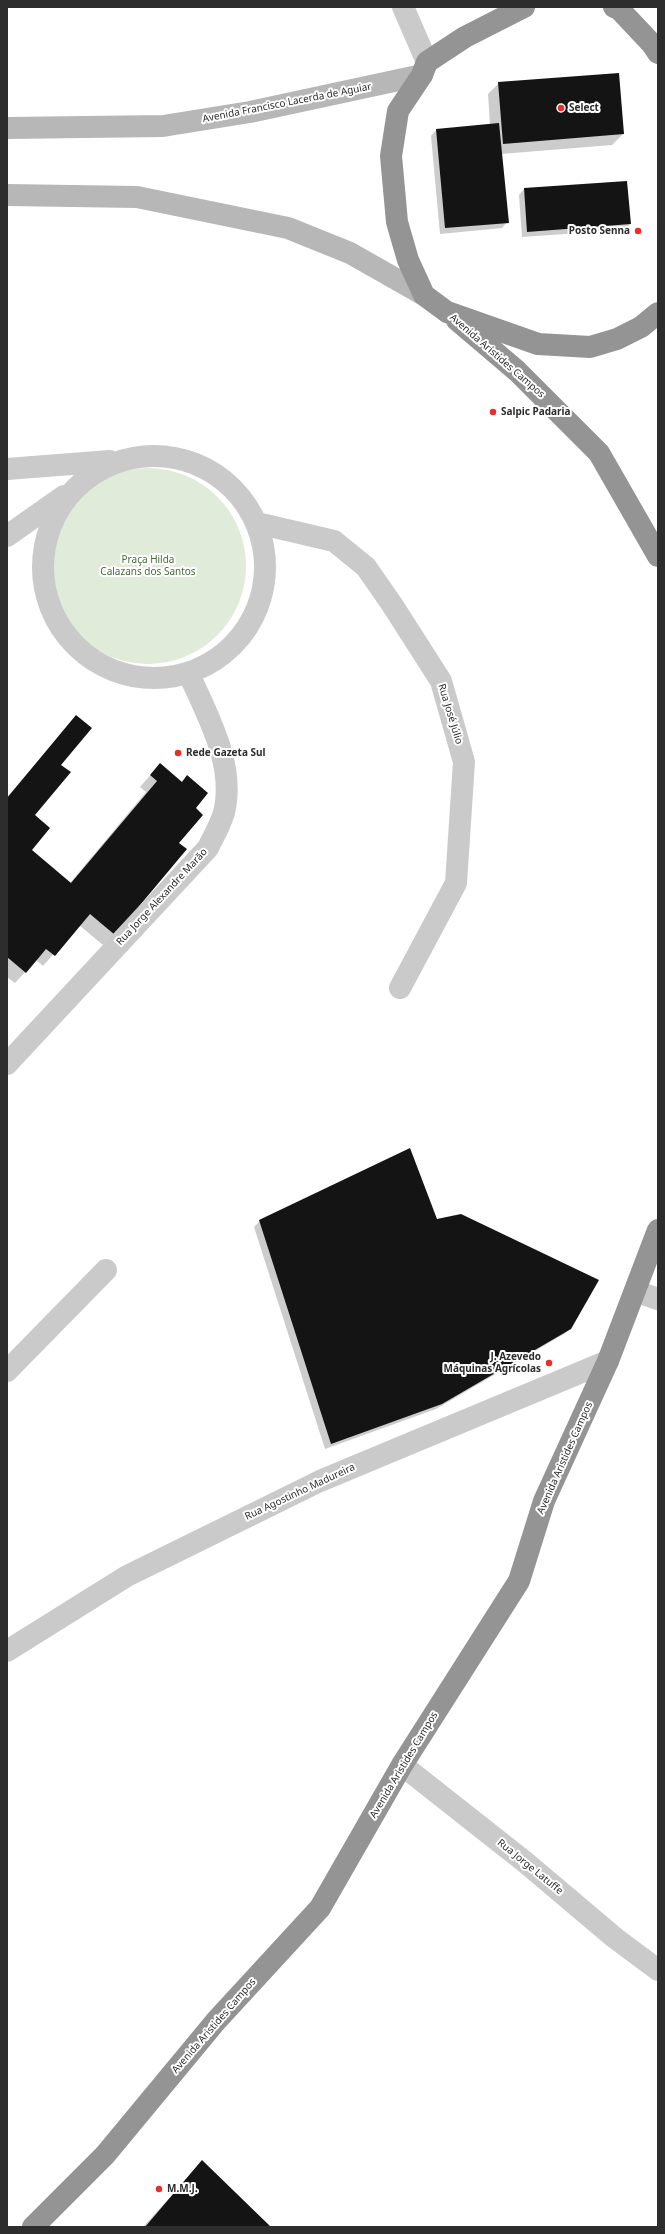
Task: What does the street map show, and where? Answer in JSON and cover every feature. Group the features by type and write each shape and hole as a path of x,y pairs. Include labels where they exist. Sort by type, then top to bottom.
{"highway":[{"path":"522,7 465,38 425,68 398,110 392,156 397,222 408,260 424,295 447,312 538,344 590,347 623,336 641,327 658,313"},
{"path":"614,7 619,9 652,44 658,53"},
{"name":"Avenida Aristides Campos","path":"447,312 518,371 599,454 658,556"},
{"name":"Avenida Aristides Campos","path":"33,2227 105,2155 216,2021 320,1908 402,1765 519,1581 544,1500 608,1361 658,1230"}],"main road":[{"name":"Avenida Francisco Lacerda de Aguiar","path":"7,128 163,126 250,112 300,101 425,68"},
{"path":"7,195 137,197 288,228 350,253 424,295"}],"street":[{"path":"403,7 425,68"},
{"path":"7,468 117,460 158,455 199,464 233,488 257,523 265,557 263,594 249,626 226,653 190,674 148,680 107,670 73,646 50,610 42,569 49,527 70,492"},
{"path":"7,536 70,492 92,473 117,460"},
{"name":"Rua José Júlio","path":"257,523 334,541 366,567 393,606 441,682 464,762 456,883 400,988"},
{"name":"Rua Jorge Alexandre Marão","path":"7,1064 208,848 225,809 226,776 217,740 190,674"},
{"path":"7,1371 106,1270"},
{"path":"635,1291 658,1299"},
{"name":"Rua Agostinho Madureira","path":"7,1651 127,1576 320,1481 608,1361"},
{"name":"Rua Jorge Latuffe","path":"402,1765 525,1862 615,1938 658,1970"}],"green space":[{"name":"Praça Hilda Calazans dos Santos","path":"148,468 167,470 185,476 202,485 217,497 229,512 238,529 244,547 246,566 244,585 238,603 229,620 217,635 202,647 185,656 167,662 148,664 129,662 111,656 94,647 79,635 67,620 58,603 52,585 50,566 52,547 58,529 67,512 79,497 94,485 111,476 129,470"}],"building":[{"name":"Select","path":"619,73 624,134 503,144 498,82"},
{"path":"499,123 509,223 445,228 436,129"},
{"path":"627,181 631,224 527,232 524,188"},
{"path":"76,715 92,728 61,765 71,772 35,815 50,828 32,850 71,883 157,781 150,775 160,763 182,782 187,775 208,793 196,808 203,815 179,843 187,849 115,935 90,914 55,956 46,949 26,973 7,957 7,798"},
{"path":"410,1148 437,1219 461,1214 599,1280 571,1329 442,1404 331,1444 259,1220"},
{"path":"202,2160 271,2227 145,2227"}],"place":[{"name":"Select","path":"561,108"},
{"name":"Posto Senna","path":"638,231"},
{"name":"Salpic Padaria","path":"493,412"},
{"name":"Rede Gazeta Sul","path":"178,753"},
{"name":"J. Azevedo Máquinas Agrícolas","path":"549,1363"},
{"name":"M.M.J.","path":"159,2189"}]}
